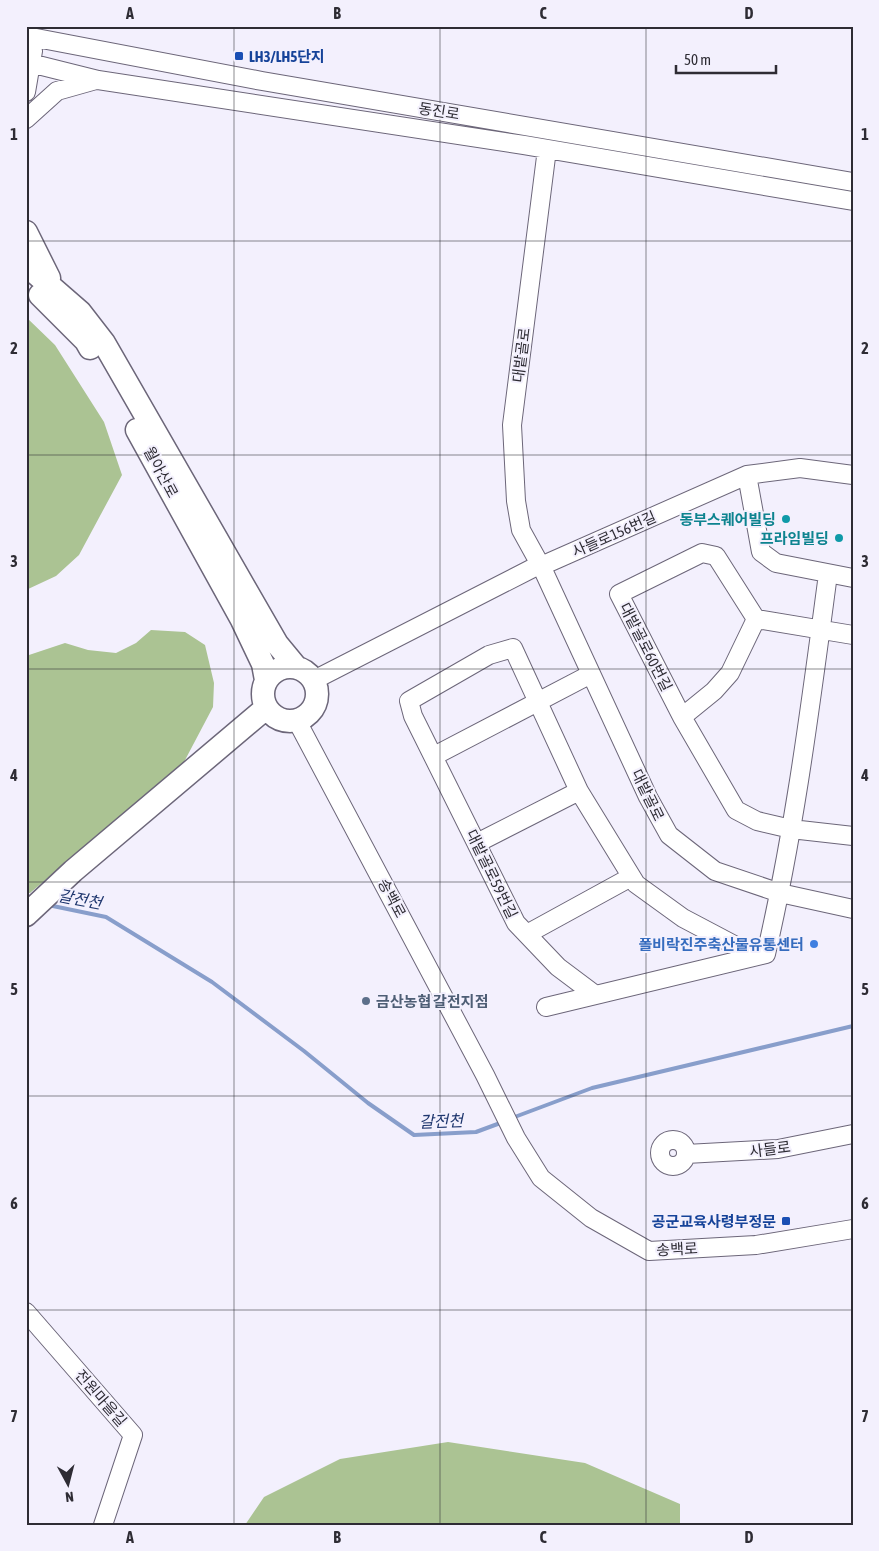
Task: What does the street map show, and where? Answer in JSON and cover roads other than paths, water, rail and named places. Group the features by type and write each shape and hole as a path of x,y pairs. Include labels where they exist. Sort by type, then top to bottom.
{"main road":[{"path":"26,232 43,269 59,293"},
{"path":"26,265 80,312 104,343 277,644 305,674 318,694 310,714 297,720 283,720 270,714 262,694 270,674 283,667 305,674"},
{"name":"월아산로","path":"26,283 86,341 144,440 242,620 263,664 266,680"},
{"path":"26,915 73,871 266,708"}],"street":[{"path":"26,92 31,37"},
{"name":"동진로","path":"31,37 262,81 853,182"},
{"name":"동진로","path":"29,62 98,80 524,145 546,157 567,153 853,201"},
{"path":"26,119 57,91 98,80"},
{"name":"대밭골로","path":"546,157 512,425 516,501 521,530 540,565 648,797 668,835 715,871 780,893 853,909"},
{"name":"사들로156번길","path":"305,674 540,565 747,475 800,468 853,475"},
{"path":"747,475 761,552 776,563 853,578"},
{"name":"대밭골로60번길","path":"756,619 716,556 702,553 620,594 682,717 736,810 757,821 791,829 853,836"},
{"path":"546,1007 766,954 780,893 791,829 828,574"},
{"path":"682,717 714,691 730,673 756,619 821,628 853,635"},
{"name":"대밭골로59번길","path":"538,700 513,648 489,655 409,701 413,716 516,923 558,967 594,994"},
{"path":"434,756 591,674"},
{"path":"538,700 579,791 636,884 683,918 755,956"},
{"name":"송백로","path":"297,720 486,1075 516,1138 541,1178 591,1218 649,1251 756,1245 853,1229"},
{"path":"478,844 579,791"},
{"path":"526,934 631,877"},
{"name":"사들로","path":"686,1154 778,1149 853,1134"},
{"name":"전원마을길","path":"26,1312 134,1435 103,1525"}],"waterway":[{"name":"갈전천","path":"48,905 106,917 212,982 304,1051 368,1103 414,1135 476,1132 503,1122"},
{"name":"갈전천","path":"512,1118 592,1088 853,1026"}],"place":[{"name":"LH3/LH5단지","path":"239,56"},
{"name":"동부스퀘어빌딩","path":"786,519"},
{"name":"프라임빌딩","path":"839,538"},
{"name":"폴비락진주축산물유통센터","path":"814,944"},
{"name":"금산농협 갈전지점","path":"366,1001"},
{"name":"공군교육사령부정문","path":"786,1221"}]}
